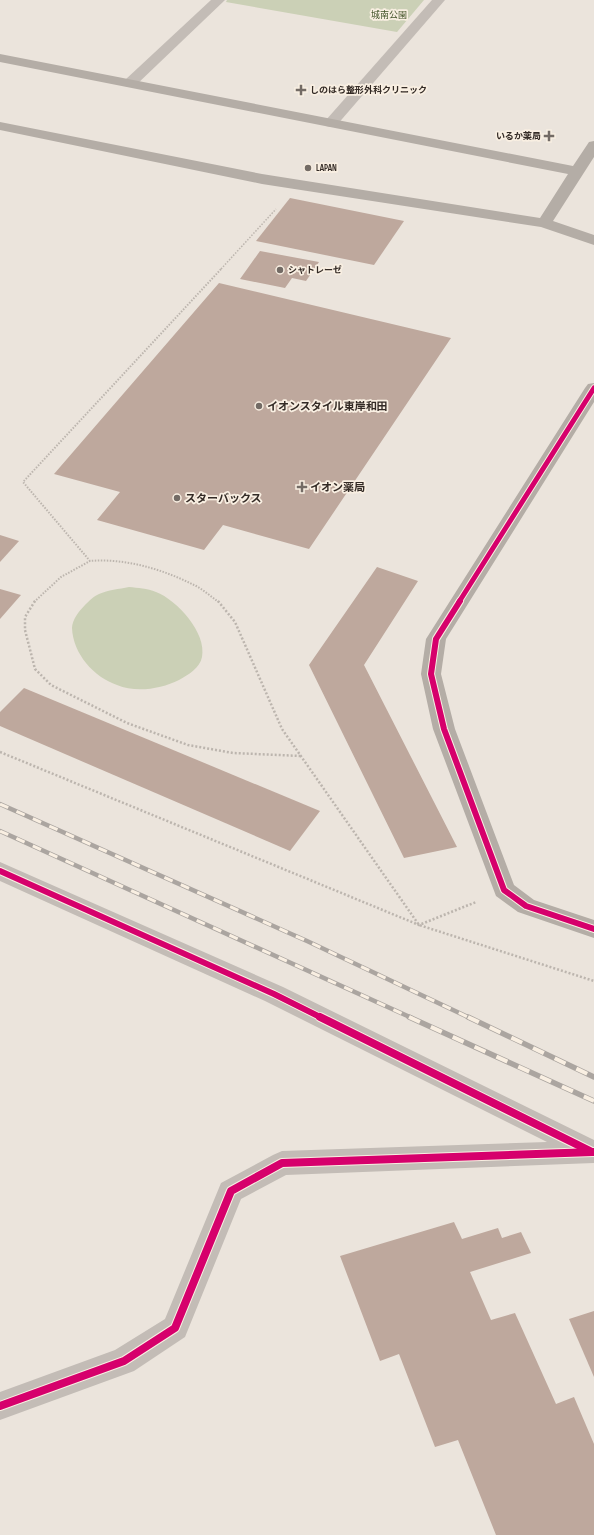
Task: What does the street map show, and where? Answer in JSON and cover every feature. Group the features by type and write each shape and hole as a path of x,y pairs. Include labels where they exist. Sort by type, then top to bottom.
{"street":[{"path":"130,83 219,0"},
{"path":"331,123 439,0"},
{"path":"0,58 577,171"},
{"path":"0,126 262,179 544,223 594,240"},
{"path":"544,223 594,145"},
{"path":"594,388 436,639 431,674 444,729 504,890 526,906 594,929"},
{"path":"0,871 274,994 593,1152"},
{"path":"0,1406 124,1361 175,1328 231,1191 282,1163 593,1152"}],"path":[{"path":"90,561 23,482 299,185"},
{"path":"301,756 233,753 188,745 127,723 51,685 35,669 25,630 25,617 33,604 50,586 61,577 90,561 104,560 125,562 151,568 195,585 220,603 235,622 244,640 282,730 301,756 419,924"},
{"path":"0,752 419,924 594,981"},
{"path":"419,924 504,890"}],"green space":[{"name":"城南公園","path":"227,0 424,0 397,32 226,2"},
{"path":"129,587 142,588 164,596 173,602 189,618 200,638 202,657 199,665 186,676 172,683 156,688 132,689 117,685 100,676 86,663 76,647 73,638 73,622 78,613 93,597 102,593"}],"building":[{"path":"290,198 404,221 374,265 256,241"},
{"name":"シャトレーゼ","path":"260,251 319,262 306,281 292,278 285,288 240,279"},
{"name":"イオンスタイル東岸和田","path":"219,283 451,338 309,549 223,525 204,550 97,520 120,492 54,474"},
{"path":"0,535 19,541 0,562"},
{"path":"377,567 418,581 364,665 457,847 404,858 309,665"},
{"path":"0,589 21,595 0,619"},
{"path":"24,688 320,811 290,851 0,726 0,712"},
{"path":"454,1222 462,1239 498,1228 502,1238 521,1232 531,1253 470,1272 491,1320 515,1313 556,1404 574,1397 594,1444 594,1535 496,1535 458,1440 435,1447 399,1354 380,1361 340,1256"},
{"path":"594,1311 594,1377 569,1319"}],"railway":[{"path":"0,804 307,941 470,1018"},
{"path":"0,831 412,1018"},
{"path":"409,1017 594,1101"},
{"path":"468,1017 594,1077"}],"cycle path":[{"path":"594,388 436,639 431,674 444,729 504,890 526,906 594,929"},
{"path":"0,871 274,994 590,1151"},
{"path":"0,1406 124,1361 175,1328 231,1191 282,1163 593,1152"}],"place":[{"name":"しのはら整形外科クリニック","path":"301,90"},
{"name":"いるか薬局","path":"549,136"},
{"name":"LAPAN","path":"308,168"},
{"name":"シャトレーゼ","path":"280,270"},
{"name":"イオンスタイル東岸和田","path":"259,406"},
{"name":"イオン薬局","path":"302,487"},
{"name":"スターバックス","path":"177,498"}]}
